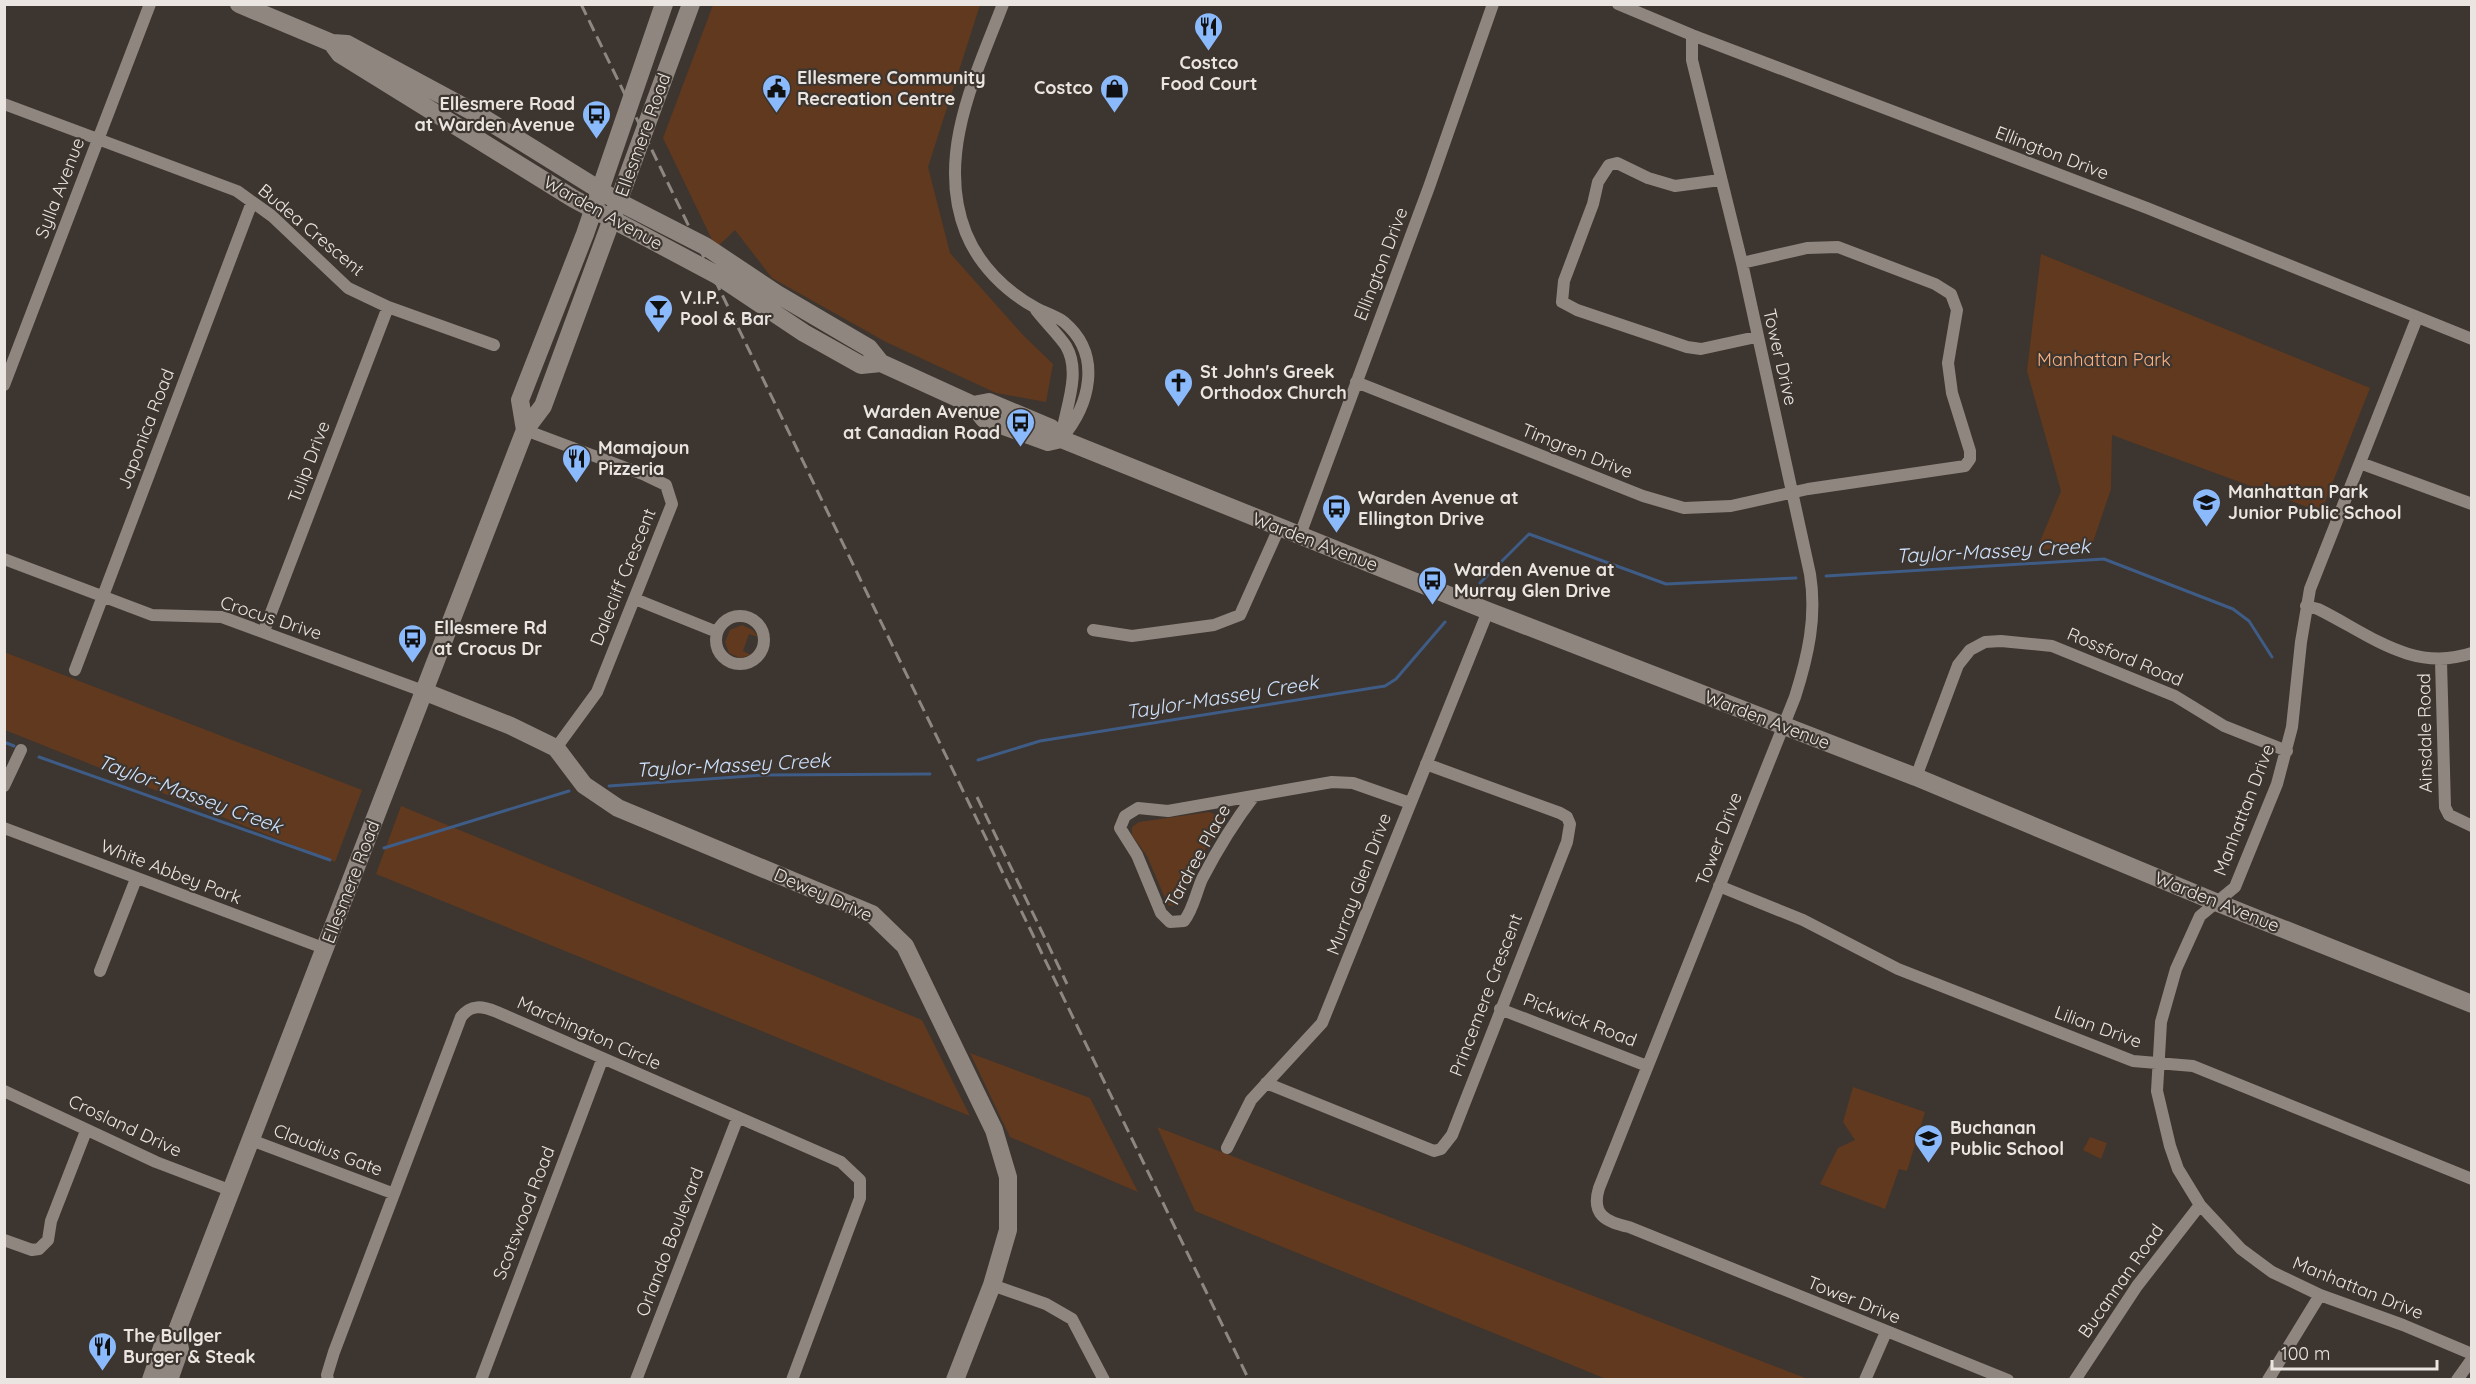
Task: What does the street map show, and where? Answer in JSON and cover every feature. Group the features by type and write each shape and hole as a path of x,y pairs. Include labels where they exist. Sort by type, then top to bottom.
{"main road":[{"name":"Warden Avenue","path":"239,4 332,43 347,44 447,98 619,202 705,246 777,294 869,348 881,363 973,405 984,419 1048,442 1061,439 1488,611 1916,777 2217,903 2472,1004"},
{"name":"Ellesmere Road","path":"525,430 520,400 594,209 664,4"},
{"name":"Ellesmere Road","path":"151,1380 164,1342 176,1333 232,1191 525,430 543,406 691,4"},
{"name":"Warden Avenue","path":"332,43 340,54 357,65 594,209 717,275 804,333 861,365 881,363"},
{"name":"Dewey Drive","path":"423,691 511,726 556,748 584,785 618,808 872,914 905,946 994,1130 1008,1177 1008,1230 992,1285 955,1380"},
{"name":"Ellesmere Road","path":"169,1380 180,1349 176,1333"}],"street":[{"name":"Sylla Avenue","path":"4,385 150,4"},
{"path":"1003,4 965,106 959,130 954,180 966,232 981,262 991,274 1034,308 1063,321 1076,335 1088,358 1089,381 1086,395 1075,423 1061,439"},
{"name":"Ellington Drive","path":"1300,535 1429,187 1493,4"},
{"name":"Ellington Drive","path":"1618,4 1692,35 2146,208 2472,339"},
{"name":"Tower Drive","path":"1692,35 1692,60 1742,263 1756,337 1793,494 1814,599 1807,659 1795,698 1647,1065 1599,1188 1596,1203 1599,1215 1608,1222 1629,1227 2008,1380"},
{"name":"Budea Crescent","path":"4,104 237,191 272,216 348,288 388,306 494,345"},
{"path":"1720,180 1675,186 1648,178 1617,163 1609,165 1598,182 1593,204 1564,281 1562,302 1577,310 1687,347 1701,349 1756,337"},
{"name":"Japonica Road","path":"75,670 252,201"},
{"name":"Timgren Drive","path":"1356,382 1668,505 1695,508 1731,506 1925,470 1965,466 1970,459 1970,451 1952,393 1948,363 1957,310 1951,294 1935,284 1845,248 1807,248 1742,263"},
{"name":"Tulip Drive","path":"264,631 388,306"},
{"name":"Manhattan Drive","path":"2417,318 2321,560 2306,606 2295,711 2287,751 2277,784 2235,887 2200,916 2176,969 2161,1022 2158,1103 2178,1169 2200,1205 2257,1262 2320,1295 2403,1325 2472,1354"},
{"name":"Dalecliff Crescent","path":"525,430 645,474 666,485 672,504 597,692 556,748"},
{"path":"2360,463 2472,504"},
{"path":"1093,630 1132,636 1214,625 1240,615 1279,528"},
{"name":"Crocus Drive","path":"4,559 152,615 215,616 264,631 423,691"},
{"path":"635,599 717,632"},
{"path":"2306,606 2318,609 2405,654 2441,661 2472,653"},
{"name":"Murray Glen Drive","path":"1227,1148 1238,1120 1266,1083 1306,1044 1323,1023 1488,611"},
{"path":"744,616 752,619 763,632 763,648 753,661 746,664 730,663 719,654 716,647 717,632 728,619 744,616"},
{"name":"Rossford Road","path":"1916,777 1958,665 1978,645 2001,641 2052,646 2097,663 2175,696 2224,726 2287,751"},
{"name":"Ainsdale Road","path":"2441,661 2445,807 2449,815 2472,826"},
{"path":"4,786 21,750"},
{"name":"Princemere Crescent","path":"1266,1083 1434,1151 1441,1149 1452,1135 1567,842 1570,824 1568,817 1560,813 1426,764"},
{"name":"Tardree Place","path":"1254,796 1203,877 1189,915 1184,921 1170,922 1161,913 1137,855 1120,828 1122,820 1138,808 1168,811 1332,782 1353,783 1410,803"},
{"name":"White Abbey Park","path":"4,828 326,949"},
{"path":"100,971 136,879"},
{"name":"Lilian Drive","path":"1719,886 1803,920 1898,969 2133,1061 2193,1066 2472,1179"},
{"name":"Marchington Circle","path":"328,1380 327,1375 334,1352 392,1193 461,1017 470,1008 487,1008 602,1060 841,1162 860,1180 860,1198 792,1380"},
{"name":"Pickwick Road","path":"1500,1009 1647,1065"},
{"name":"Scotswood Road","path":"481,1380 602,1060"},
{"name":"Crosland Drive","path":"4,1091 156,1162 232,1191"},
{"name":"Orlando Boulevard","path":"636,1380 738,1117"},
{"path":"4,1240 32,1250 39,1249 48,1240 51,1221 86,1131"},
{"name":"Claudius Gate","path":"251,1140 392,1193"},
{"name":"Bucannan Road","path":"2074,1380 2137,1286 2200,1205"},
{"path":"992,1285 1046,1304 1072,1319 1104,1380"},
{"path":"2268,1380 2320,1295"},
{"path":"1865,1380 1886,1332"},
{"path":"2457,1380 2472,1359"}],"green space":[{"path":"713,5 980,5 928,167 950,253 1023,335 1053,364 1046,402 996,393 886,342 772,278 735,230 716,248 663,138"},
{"name":"Manhattan Park","path":"2041,254 2370,388 2321,512 2112,435 2111,489 2093,542 2036,551 2061,491 2027,371"},
{"path":"742,625 753,630 758,637 749,634 743,651 751,655 740,658 729,653 725,642 730,630"},
{"path":"4,652 362,790 335,862 5,730"},
{"path":"401,806 922,1020 970,1116 376,874"},
{"path":"1209,812 1221,817 1221,822 1173,906 1168,905 1147,856 1132,835 1132,827 1139,822"},
{"path":"970,1053 1090,1098 1138,1192 1010,1137"},
{"path":"1853,1087 1925,1112 1907,1171 1899,1169 1885,1209 1820,1184 1838,1148 1855,1140 1843,1122"},
{"path":"1157,1127 1808,1379 1606,1379 1195,1211"},
{"path":"2090,1137 2107,1143 2101,1159 2083,1150"}],"waterway":[{"name":"Taylor-Massey Creek","path":"1480,583 1529,534 1666,584 1796,578"},
{"name":"Taylor-Massey Creek","path":"1826,576 2104,559 2233,609 2249,621 2272,657"},
{"name":"Taylor-Massey Creek","path":"978,760 1040,741 1385,686 1396,679 1445,622"},
{"name":"Taylor-Massey Creek","path":"4,742 14,746"},
{"name":"Taylor-Massey Creek","path":"39,757 330,860"},
{"name":"Taylor-Massey Creek","path":"609,786 765,775 930,774"},
{"name":"Taylor-Massey Creek","path":"384,848 569,791"}],"railway":[{"path":"581,4 1249,1380"},
{"path":"977,797 1067,984"}],"place":[{"name":"Costco Food Court","path":"1209,52"},
{"name":"Ellesmere Community Recreation Centre","path":"776,114"},
{"name":"Costco","path":"1114,114"},
{"name":"Ellesmere Road at Warden Avenue","path":"596,140"},
{"name":"V.I.P. Pool & Bar","path":"659,334"},
{"name":"St John's Greek Orthodox Church","path":"1179,408"},
{"name":"Warden Avenue at Canadian Road","path":"1021,448"},
{"name":"Mamajoun Pizzeria","path":"577,484"},
{"name":"Manhattan Park Junior Public School","path":"2207,528"},
{"name":"Warden Avenue at Ellington Drive","path":"1337,534"},
{"name":"Warden Avenue at Murray Glen Drive","path":"1433,606"},
{"name":"Ellesmere Rd at Crocus Dr","path":"413,664"},
{"name":"Buchanan Public School","path":"1929,1164"},
{"name":"The Bullger Burger & Steak","path":"102,1372"}]}
